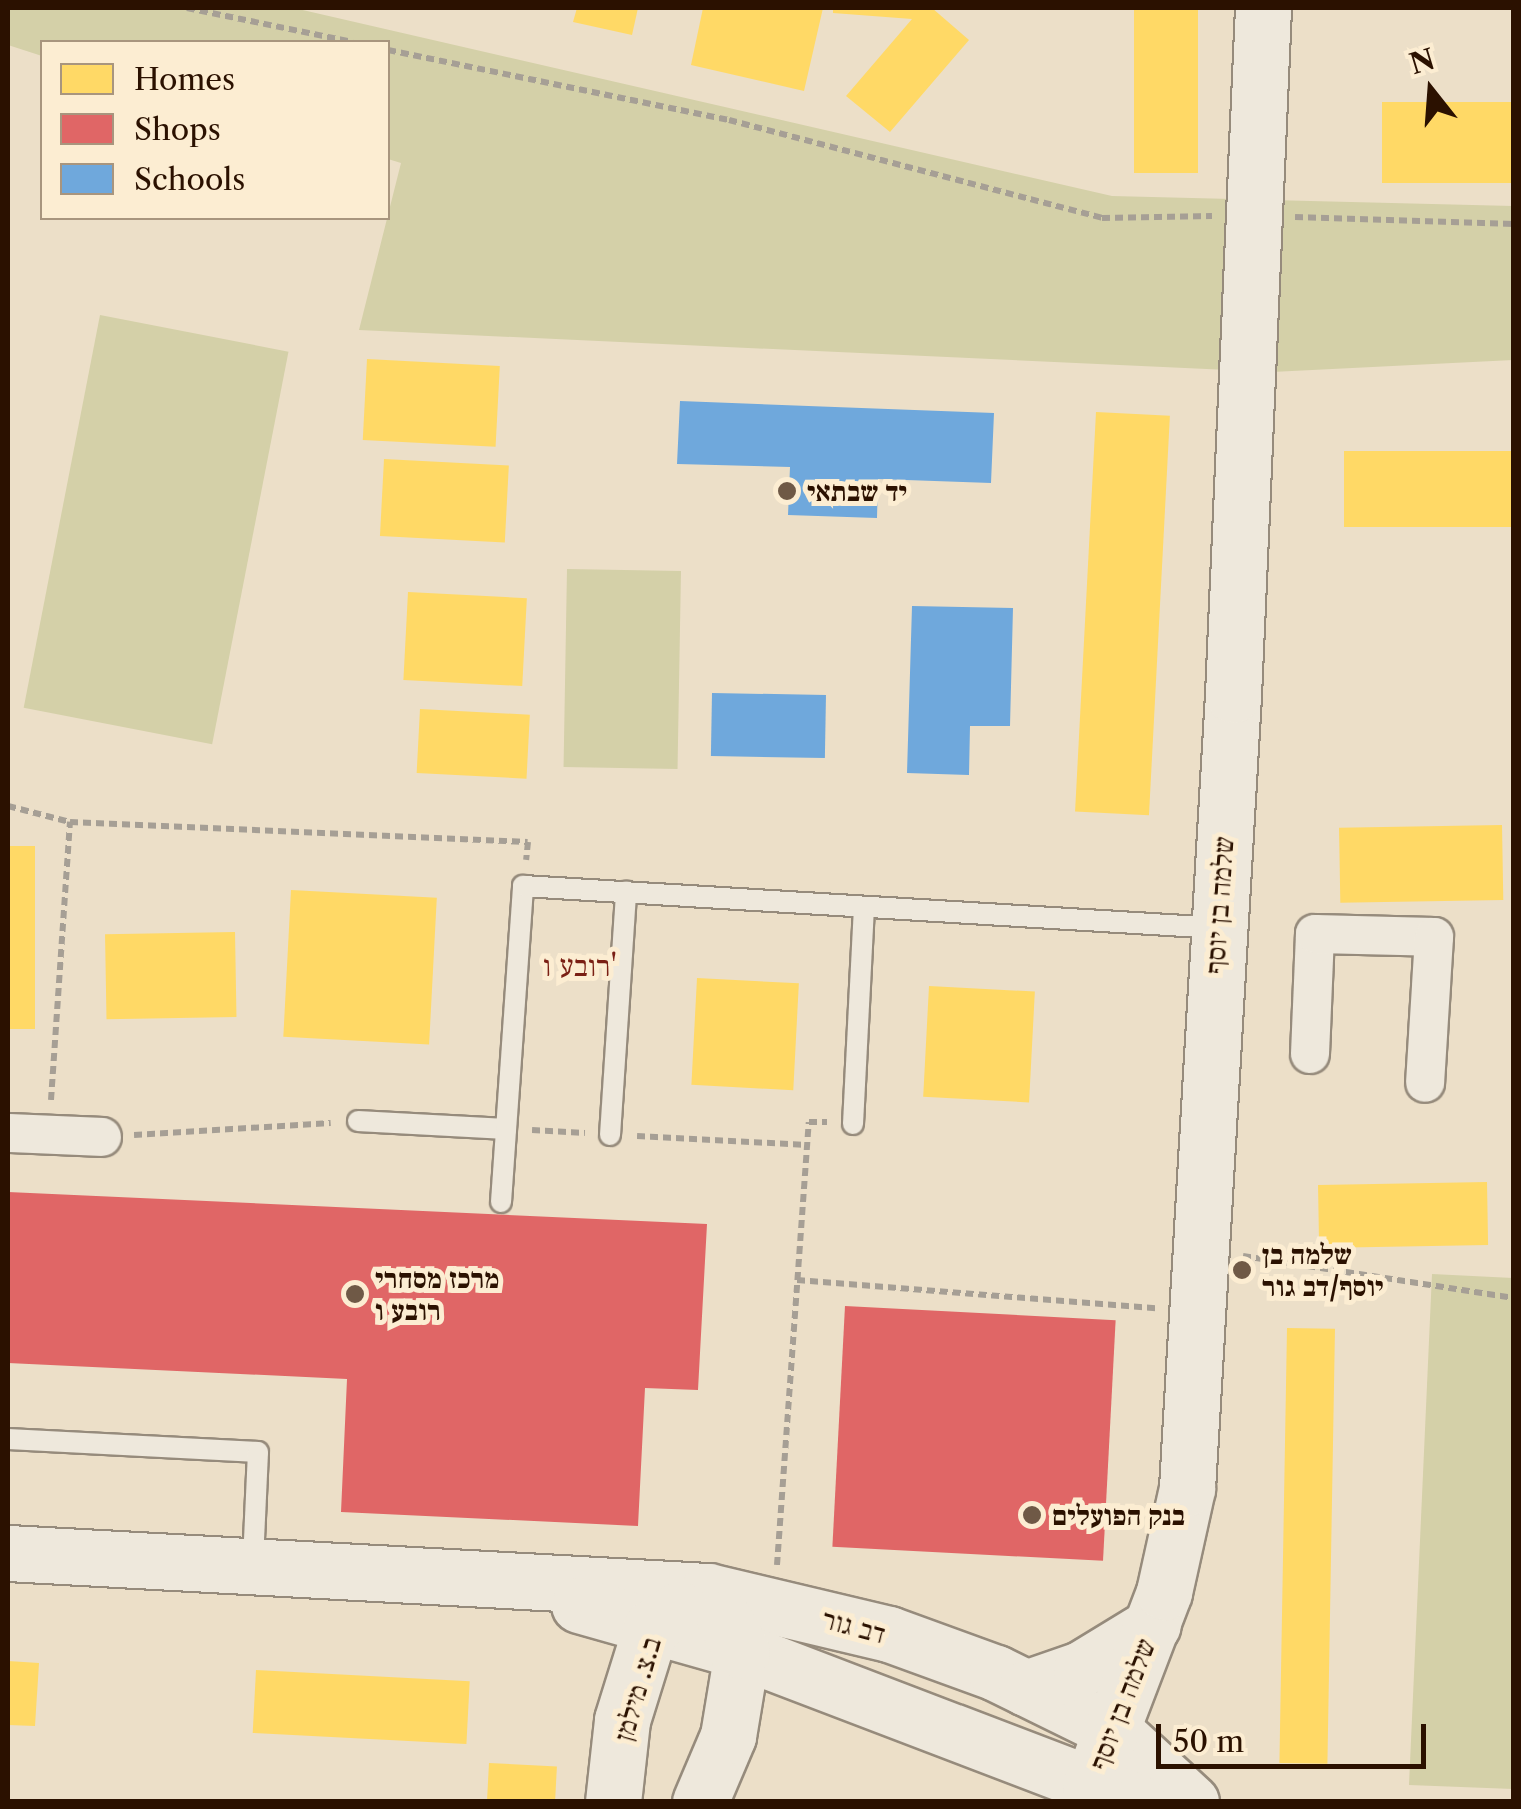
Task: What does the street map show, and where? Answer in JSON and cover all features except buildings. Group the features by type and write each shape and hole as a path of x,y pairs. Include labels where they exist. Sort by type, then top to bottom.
{"street":[{"name":"שלמה בן יוסף","path":"1114,1794 1114,1731 1153,1625 1187,1488 1233,696 1250,216 1262,8"},
{"path":"1310,1054 1315,934 1434,938 1425,1083"},
{"path":"8,1133 102,1137"},
{"name":"דב גור","path":"8,1553 708,1591 889,1634 1026,1688 1114,1731 1191,1802"},
{"name":"דב גור","path":"474,1579 742,1650 1114,1794"},
{"path":"700,1802 728,1736 742,1650 708,1591"},
{"name":"ב.צ. מילמן","path":"613,1802 622,1720 651,1628 708,1591"},
{"path":"566,1602 602,1664 622,1720"},
{"path":"1026,1688 1082,1668 1153,1625"},
{"path":"728,1736 823,1682"}],"lane":[{"path":"501,1202 523,886 1217,928"},
{"path":"610,1134 626,892"},
{"path":"853,1124 864,907"},
{"path":"358,1122 506,1129"},
{"path":"8,1438 258,1452 253,1564"}],"path":[{"path":"187,8 343,40"},
{"path":"390,50 729,120 1102,218 1250,216 1514,224"},
{"path":"8,806 70,822 528,842 523,886"},
{"path":"48,1134 70,822"},
{"path":"102,1137 358,1122"},
{"path":"774,1605 809,1122 853,1124"},
{"path":"506,1129 807,1146"},
{"path":"1200,1250 1514,1298"},
{"path":"797,1280 1197,1311"}],"shaded area":[{"path":"8,8 294,8 1112,196 1513,206 1513,360 1272,372 359,330 387,220 390,220 401,163 390,160 390,40 40,40 40,55 8,45"},
{"path":"100,315 288,352 212,744 24,708"},
{"path":"567,569 681,571 678,769 564,767"},
{"path":"1432,1274 1513,1278 1513,1789 1409,1785"}],"place":[{"name":"יד שבתאי","path":"787,491"},
{"name":"שלמה בן יוסף/דב גור","path":"1242,1270"},
{"name":"מרכז מסחרי רובע ו","path":"355,1294"},
{"name":"בנק הפועלים","path":"1032,1515"}],"district":[{"name":"רובע ו'","path":"580,966"}]}
